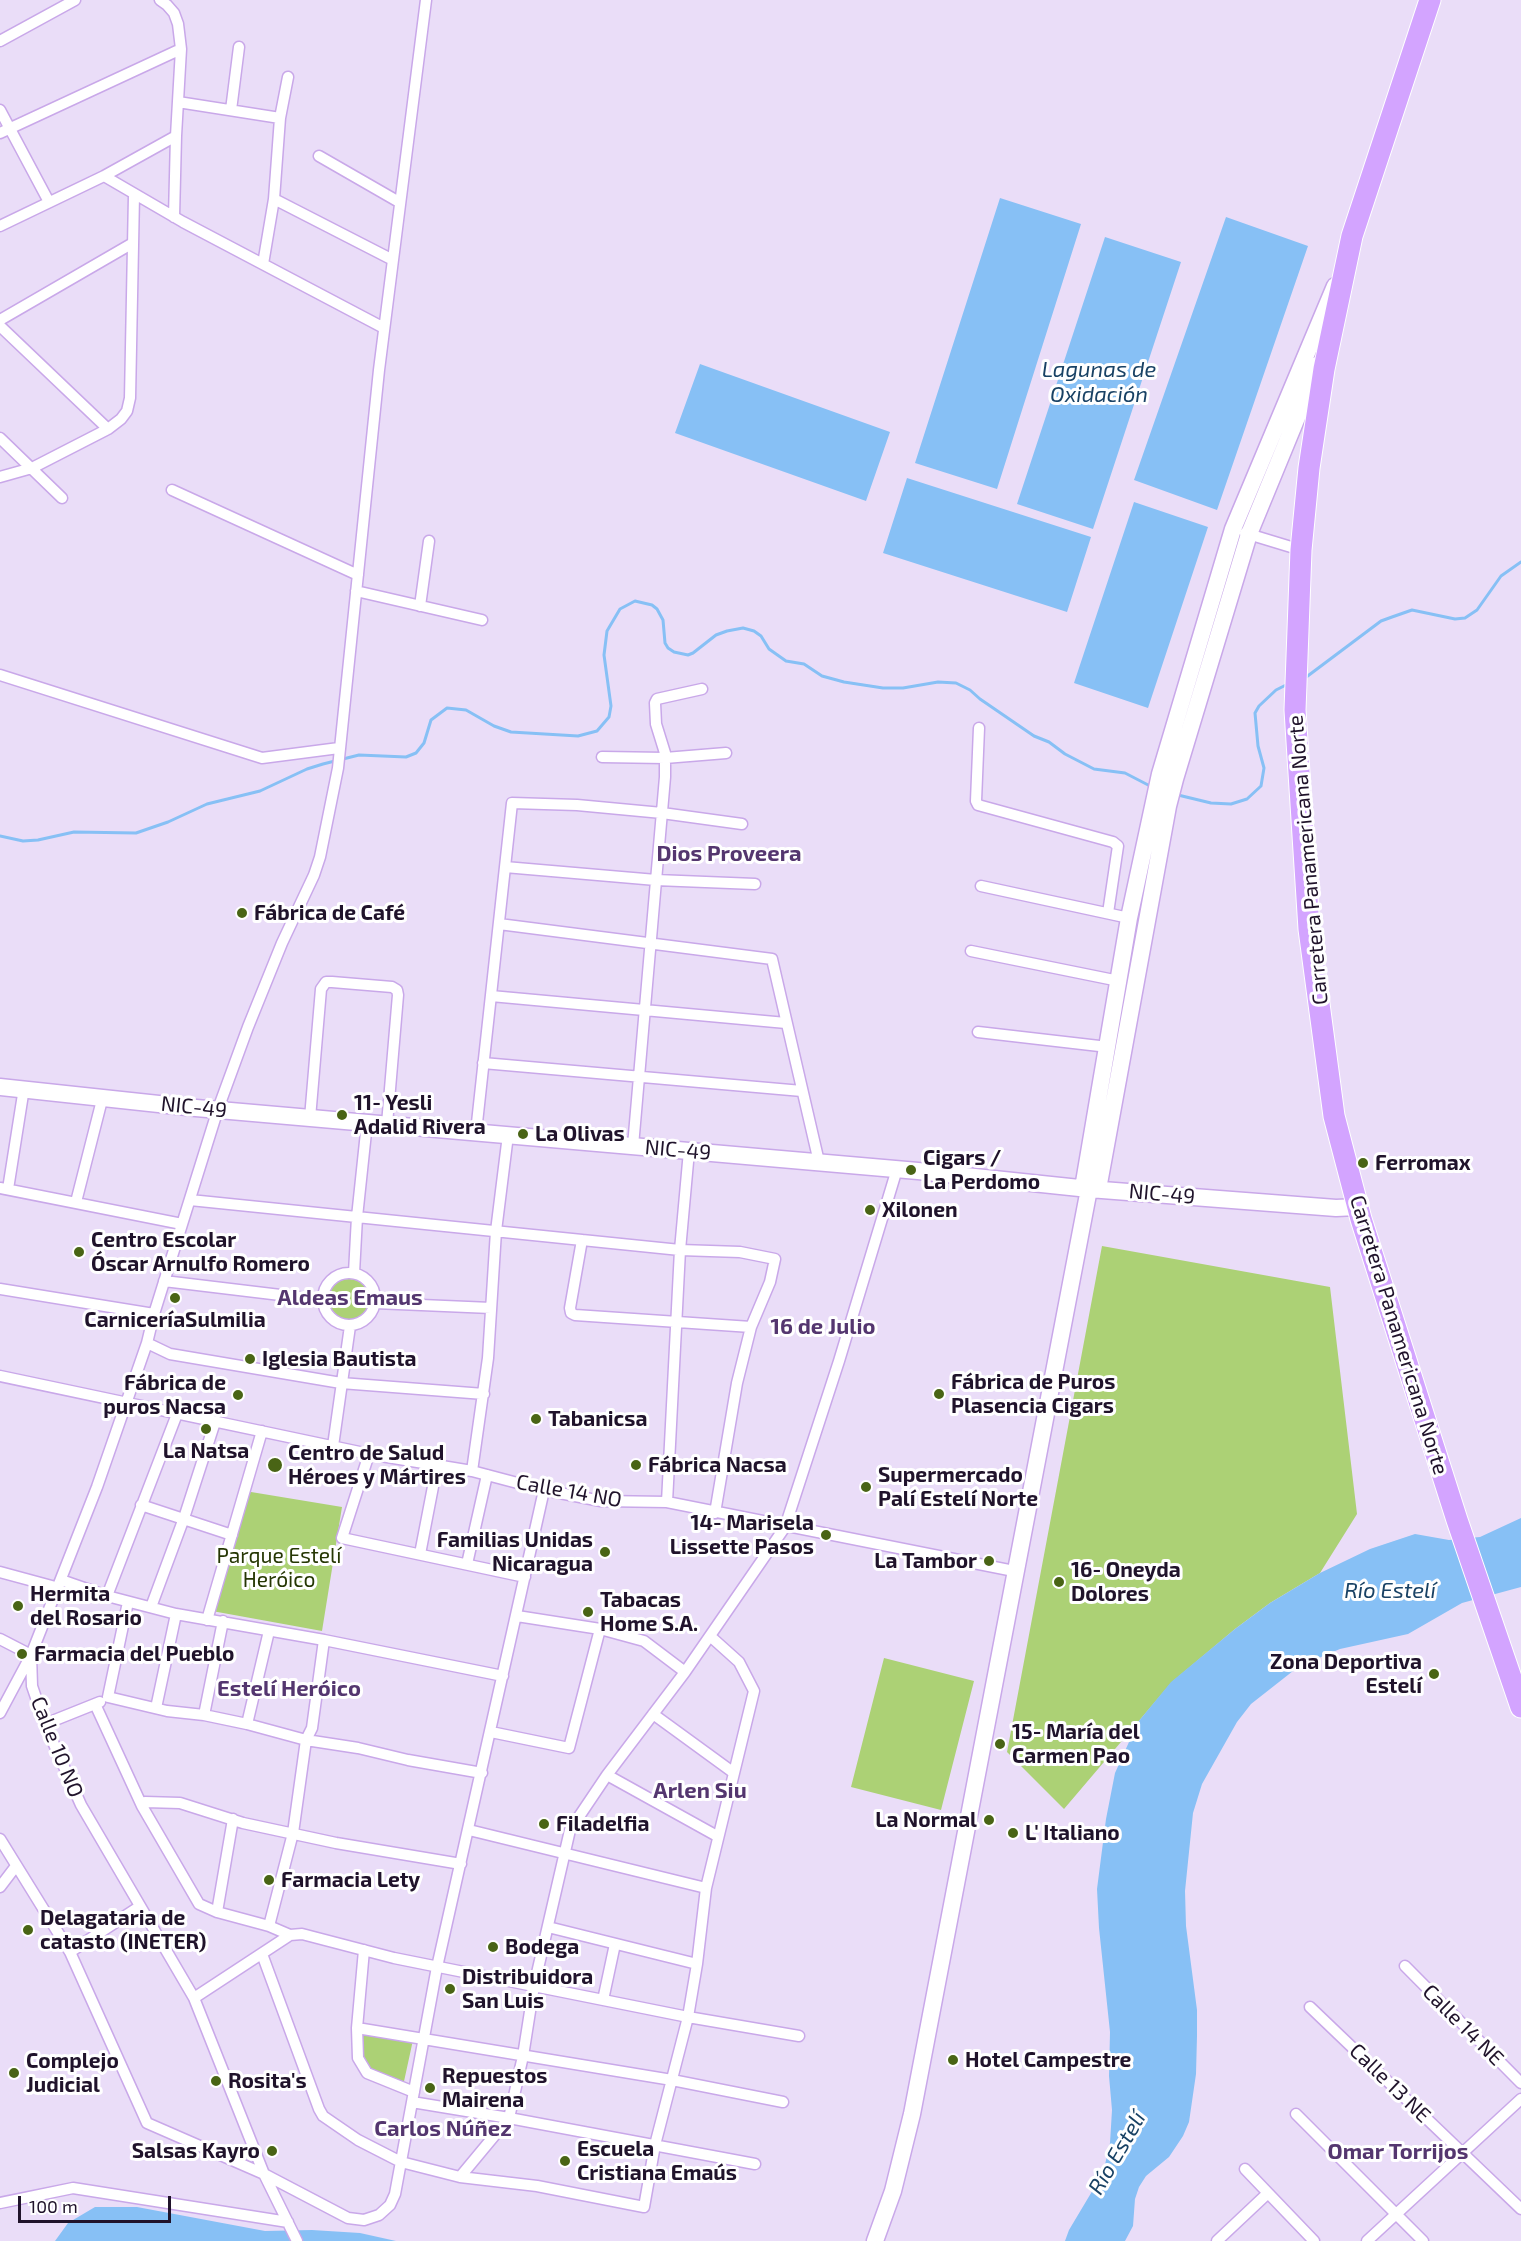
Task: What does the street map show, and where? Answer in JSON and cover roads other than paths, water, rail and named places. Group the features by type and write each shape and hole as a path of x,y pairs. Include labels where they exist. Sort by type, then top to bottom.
{"highway":[{"name":"Carretera Panamericana Norte","path":"1430,0 1352,236 1330,339 1317,411 1301,550 1295,710 1309,929 1333,1107 1357,1207 1457,1520 1521,1707"}],"street":[{"path":"0,41 75,0"},
{"path":"160,0 167,4 174,13 178,24 181,49 174,217"},
{"name":"Calle 10 NO","path":"297,2241 264,2174 194,1998 81,1805 45,1725 32,1686 31,1655 60,1584 147,1343 164,1281 218,1110 278,953 314,876 327,826 338,768 384,328 426,0"},
{"path":"231,110 240,47"},
{"path":"4,131 181,49"},
{"path":"263,264 274,199 280,118 288,77"},
{"path":"178,102 280,118"},
{"path":"0,111 4,131 49,202"},
{"path":"0,226 104,176 176,136"},
{"path":"319,156 399,202"},
{"path":"104,176 174,217 384,328"},
{"path":"0,477 32,468 108,429 127,411 130,398 134,195"},
{"path":"274,199 393,260"},
{"path":"0,320 133,243"},
{"path":"1090,1189 1108,1047 1129,918 1233,529 1345,263"},
{"path":"0,326 108,429"},
{"path":"1167,777 1250,534 1330,339"},
{"path":"0,438 62,498"},
{"path":"172,490 358,575"},
{"path":"1233,529 1301,550"},
{"path":"420,606 429,541"},
{"path":"356,591 482,620"},
{"path":"0,675 262,759 339,751"},
{"path":"633,1146 665,758 654,713 655,703 657,699 702,689"},
{"path":"979,728 976,801 978,805 1113,842 1118,846 1108,913"},
{"path":"602,757 665,758 726,753"},
{"path":"476,1132 512,803 577,805 742,824"},
{"path":"875,2241 893,2191 912,2114 1014,1571 1090,1189 1147,923 1160,805"},
{"path":"505,867 656,880 756,884"},
{"path":"981,886 1147,923"},
{"path":"499,924 772,959 819,1162"},
{"path":"971,951 1119,981"},
{"path":"310,1118 321,989 326,982 332,982 392,987 397,990 387,1124"},
{"path":"491,996 786,1023"},
{"path":"978,1032 1108,1047"},
{"path":"483,1063 802,1091"},
{"name":"NIC-49","path":"0,1087 103,1096 218,1110 897,1169 1090,1189 1336,1208 1357,1207"},
{"path":"24,1088 4,1188 182,1224"},
{"path":"76,1202 103,1096"},
{"path":"354,1273 357,1217 367,1123"},
{"path":"472,1471 484,1394 496,1231 508,1135"},
{"path":"667,1502 680,1250 689,1151"},
{"path":"460,2177 509,2118 523,2056 534,1986 570,1830 607,1775 685,1672 785,1527 839,1361 897,1169"},
{"path":"190,1200 680,1250 740,1252 775,1259 762,1304 751,1327 737,1383 715,1513"},
{"path":"582,1240 571,1313 751,1327"},
{"path":"354,1273 361,1276 372,1287 375,1303 369,1316 357,1324 350,1326 339,1324 331,1319 324,1310 322,1300 324,1288 331,1279 342,1274 354,1273"},
{"path":"164,1281 322,1300"},
{"path":"0,1289 154,1314"},
{"path":"375,1303 491,1308"},
{"path":"333,1446 350,1326"},
{"path":"147,1343 170,1354 341,1383 484,1394"},
{"name":"Calle 14 NO","path":"0,1376 369,1454 472,1471 544,1490 601,1501 667,1502 1014,1571"},
{"path":"107,1596 177,1414"},
{"path":"151,1606 184,1518 215,1422"},
{"path":"207,1620 262,1431"},
{"path":"369,1454 342,1538 525,1577"},
{"path":"420,1554 437,1466"},
{"path":"467,1564 487,1475"},
{"path":"0,1839 70,1952 147,2123 264,2174 348,2218 364,2220 379,2215 390,2205 396,2194 437,1966 544,1490"},
{"path":"141,1504 232,1535"},
{"path":"0,1572 60,1584 176,1614 324,1640 503,1676"},
{"path":"108,1697 128,1602"},
{"path":"156,1708 176,1614"},
{"path":"517,1616 600,1629 644,1641 685,1672"},
{"path":"204,1715 223,1621"},
{"path":"491,1732 570,1748 600,1629"},
{"path":"247,1724 269,1631"},
{"path":"262,1954 323,2116 358,2140 401,2162 460,2177 537,2186 644,2207 655,2145 688,2017 706,1888 717,1836 754,1690 739,1662 710,1636"},
{"path":"0,1639 31,1655 0,1713"},
{"path":"269,1926 293,1833 306,1740 312,1728 324,1640"},
{"path":"45,1725 108,1697 247,1724 306,1740 482,1773"},
{"path":"95,1704 142,1806 198,1904 217,1912 269,1926 290,1935 302,1934 394,1958 688,2017 799,2036"},
{"path":"653,1714 734,1773"},
{"path":"607,1775 717,1836"},
{"path":"142,1806 145,1802 180,1803 233,1819 293,1833 461,1864"},
{"path":"217,1912 233,1819"},
{"path":"469,1830 706,1888"},
{"path":"0,1887 16,1866"},
{"path":"70,1952 139,1906"},
{"path":"548,1927 697,1964"},
{"path":"194,1998 290,1935"},
{"path":"603,2000 615,1944"},
{"path":"364,1950 357,2028 358,2058 367,2073 413,2097 509,2118 755,2164"},
{"name":"Calle 14 NE","path":"1405,1966 1521,2083"},
{"name":"Calle 13 NE","path":"1310,2007 1521,2209"},
{"path":"357,2028 672,2080 783,2103"},
{"path":"1366,2241 1521,2099"},
{"path":"1296,2114 1423,2241"},
{"path":"1245,2169 1314,2241"},
{"path":"0,2204 73,2188 288,2222"},
{"path":"1217,2241 1268,2193"}],"water":[{"path":"1000,198 1081,224 997,489 915,463"},
{"path":"1226,217 1308,246 1217,510 1134,480"},
{"name":"Lagunas de Oxidación","path":"1105,237 1181,262 1093,529 1017,504"},
{"path":"700,364 890,432 866,501 675,433"},
{"path":"907,478 1091,537 1067,612 883,553"},
{"path":"1134,502 1208,527 1148,708 1074,683"},
{"name":"Río Estelí","path":"1521,1518 1521,1587 1462,1603 1408,1634 1340,1649 1321,1657 1293,1671 1251,1704 1237,1722 1202,1784 1193,1813 1185,1891 1186,1926 1197,2010 1196,2074 1189,2122 1169,2157 1146,2176 1139,2187 1135,2199 1133,2226 1125,2241 1065,2241 1069,2230 1103,2173 1110,2143 1112,2110 1109,2076 1110,2032 1097,1889 1106,1819 1115,1773 1138,1722 1171,1682 1235,1629 1270,1603 1320,1573 1370,1549 1415,1534 1449,1540 1480,1537"},
{"path":"95,2207 137,2207 265,2231 312,2230 360,2233 396,2241 55,2241 68,2223"}],"waterway":[{"path":"1305,678 1381,621 1412,610 1455,619 1465,618 1477,610 1501,576 1521,562"},
{"path":"0,836 23,841 74,832 136,833 168,822 207,804 260,791 323,764 359,755 406,757 416,753 424,743 431,720 447,708 466,710 494,726 511,732 578,736 597,731 609,717 611,706 604,655 607,631 620,609 635,601 652,605 657,609 663,620 665,643 674,652 688,655 716,635 743,628 761,636 769,649 786,661 804,664 822,676 844,682 883,688 903,688 938,682 956,683 970,690 1034,736 1049,742 1065,754 1094,769 1125,773 1152,787"},
{"path":"1178,795 1211,803 1231,804 1247,799 1261,786 1264,768 1258,746 1255,713 1276,690 1288,684"}],"place":[{"name":"Fábrica de Café","path":"242,913"},
{"name":"11- Yesli Adalid Rivera","path":"342,1115"},
{"name":"La Olivas","path":"523,1134"},
{"name":"Ferromax","path":"1363,1163"},
{"name":"Cigars / La Perdomo","path":"911,1170"},
{"name":"Xilonen","path":"870,1210"},
{"name":"Centro Escolar Óscar Arnulfo Romero","path":"79,1252"},
{"name":"CarniceríaSulmilia","path":"175,1298"},
{"name":"Iglesia Bautista","path":"250,1359"},
{"name":"Fábrica de Puros Plasencia Cigars","path":"939,1394"},
{"name":"Fábrica de puros Nacsa","path":"238,1395"},
{"name":"Tabanicsa","path":"536,1419"},
{"name":"La Natsa","path":"206,1429"},
{"name":"Centro de Salud Héroes y Mártires","path":"275,1465"},
{"name":"Fábrica Nacsa","path":"636,1465"},
{"name":"Supermercado Palí Estelí Norte","path":"866,1487"},
{"name":"14- Marisela Lissette Pasos","path":"826,1535"},
{"name":"Familias Unidas Nicaragua","path":"605,1552"},
{"name":"La Tambor","path":"989,1561"},
{"name":"16- Oneyda Dolores","path":"1059,1582"},
{"name":"Hermita del Rosario","path":"18,1606"},
{"name":"Tabacas Home S.A.","path":"588,1612"},
{"name":"Farmacia del Pueblo","path":"22,1654"},
{"name":"Zona Deportiva Estelí","path":"1434,1674"},
{"name":"15- María del Carmen Pao","path":"1000,1744"},
{"name":"La Normal","path":"989,1820"},
{"name":"Filadelfia","path":"544,1824"},
{"name":"L' Italiano","path":"1013,1833"},
{"name":"Farmacia Lety","path":"269,1880"},
{"name":"Delagataria de catasto (INETER)","path":"28,1930"},
{"name":"Bodega","path":"493,1947"},
{"name":"Distribuidora San Luis","path":"450,1989"},
{"name":"Hotel Campestre","path":"953,2060"},
{"name":"Complejo Judicial","path":"14,2073"},
{"name":"Rosita's","path":"216,2081"},
{"name":"Repuestos Mairena","path":"430,2088"},
{"name":"Salsas Kayro","path":"272,2151"},
{"name":"Escuela Cristiana Emaús","path":"565,2161"}],"district":[{"name":"Dios Proveera","path":"729,854"},
{"name":"Aldeas Emaus","path":"350,1298"},
{"name":"16 de Julio","path":"823,1327"},
{"name":"Estelí Heróico","path":"289,1689"},
{"name":"Arlen Siu","path":"700,1791"},
{"name":"Carlos Núñez","path":"443,2129"},
{"name":"Omar Torrijos","path":"1398,2152"}],"park label":[{"name":"Parque Estelí Heróico","path":"279,1568"}]}
